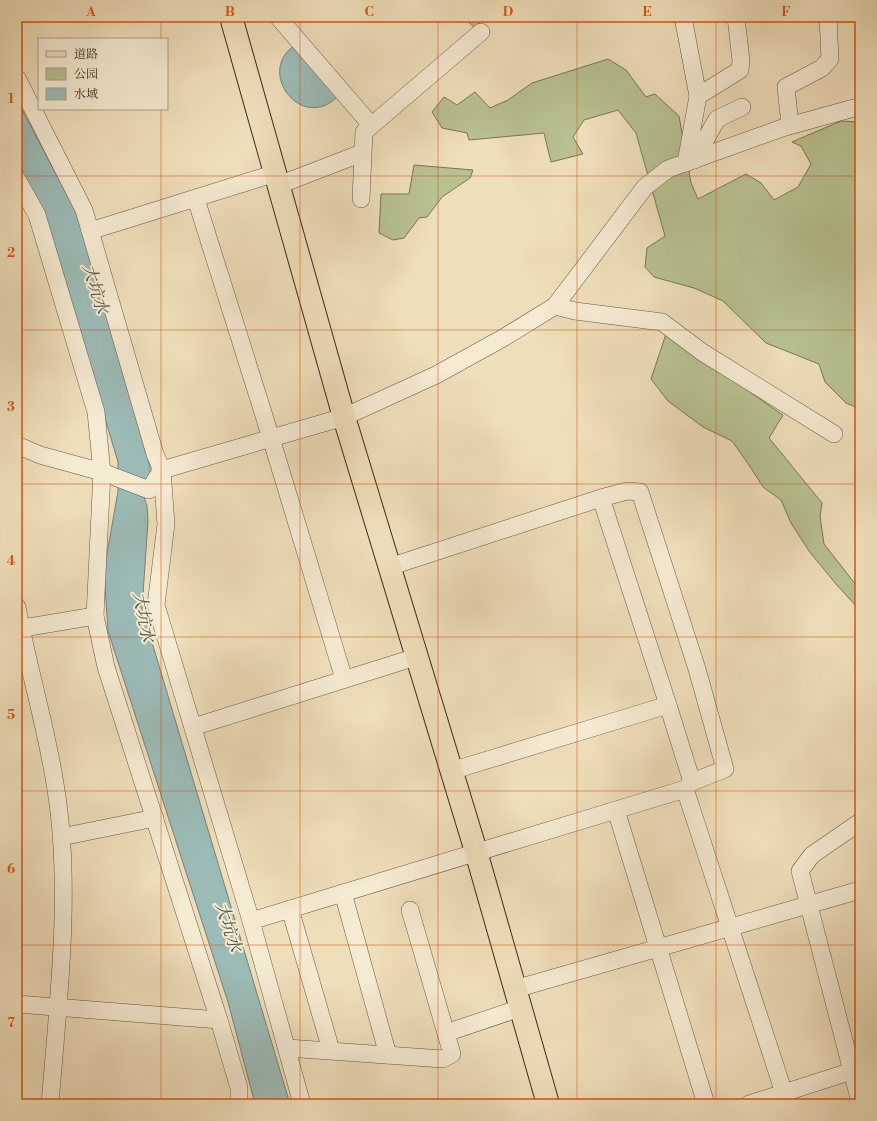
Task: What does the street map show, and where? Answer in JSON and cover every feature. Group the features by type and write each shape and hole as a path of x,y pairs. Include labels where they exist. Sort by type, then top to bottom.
{"main road":[{"path":"235,18 277,179 344,417 476,853 548,1104"}],"street":[{"path":"278,17 371,125"},
{"path":"683,17 698,96 690,162"},
{"path":"698,96 740,70 742,61 736,17"},
{"path":"790,125 786,87 822,68 830,59 828,17"},
{"path":"360,199 364,132 481,32"},
{"path":"17,78 84,210 155,454 162,470 166,524 156,606 251,921 302,1104"},
{"path":"690,162 717,119 742,107"},
{"path":"17,445 40,455 109,475 149,490 162,470 344,417 436,375 503,338 555,306 645,187 668,169 790,125 854,108"},
{"path":"90,231 196,199 277,179 362,153"},
{"path":"17,179 37,215 96,412 109,475 95,616 106,667 220,1020 239,1088 239,1104"},
{"path":"196,199 271,438 344,679"},
{"path":"555,306 575,311 662,322 702,352 834,434"},
{"path":"251,921 616,810 688,786 725,769 693,655 640,492 627,491 601,498 389,567"},
{"path":"601,498 668,705 688,786 729,927 784,1093"},
{"path":"17,607 19,628 56,790 61,837 63,901 58,1007 50,1104"},
{"path":"19,628 95,616"},
{"path":"193,727 416,656"},
{"path":"451,771 668,705"},
{"path":"616,810 706,1104"},
{"path":"61,837 155,818"},
{"path":"860,822 812,855 800,871 860,1102"},
{"path":"446,1033 518,998 658,948 860,890"},
{"path":"343,893 388,1055"},
{"path":"290,909 331,1050"},
{"path":"287,1048 443,1059 452,1054 410,910"},
{"path":"17,1004 220,1020"},
{"path":"749,1104 852,1071"}],"green space":[{"path":"463,17 482,17 476,29"},
{"path":"608,59 626,70 646,97 655,94 679,116 691,183 698,199 746,174 761,183 774,200 798,187 811,164 801,146 792,142 841,121 860,122 860,409 846,403 825,382 819,364 766,343 723,301 694,288 654,277 645,267 647,248 665,236 636,133 618,110 584,120 573,137 583,154 551,162 544,133 469,140 467,133 442,128 432,112 444,97 457,105 475,92 490,108 508,100 532,83"},
{"path":"414,165 473,170 470,178 442,197 427,217 419,218 404,238 393,240 379,233 381,194 409,194"},
{"path":"666,334 783,415 769,438 822,503 820,517 824,544 860,590 860,613 857,607 809,551 791,523 781,500 763,487 732,441 703,427 668,401 651,379"}],"water":[{"path":"294,46 340,94 326,105 312,108 299,104 289,96 282,84 280,71 283,57"},
{"name":"大坑水","path":"17,100 77,214 150,467 150,478 145,483 144,497 147,506 148,521 142,609 290,1104 255,1104 228,1002 108,631 104,571 118,491 118,462 45,217 17,161"}]}
